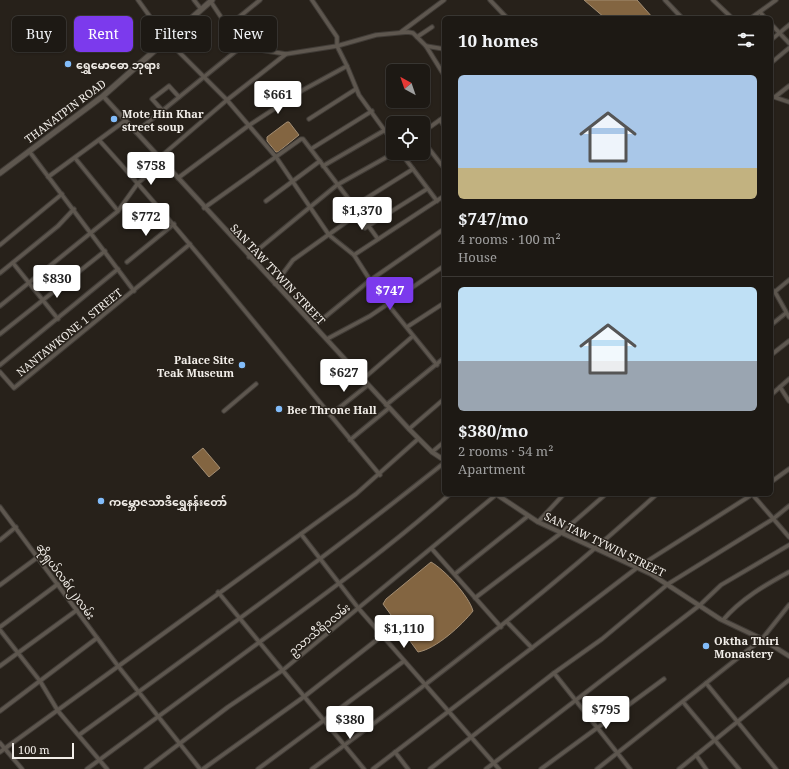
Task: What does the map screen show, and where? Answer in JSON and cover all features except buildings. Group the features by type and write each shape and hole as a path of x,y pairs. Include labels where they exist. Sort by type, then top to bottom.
{"main road":[{"name":"THANATPIN ROAD","path":"192,16 211,1"},
{"name":"THANATPIN ROAD","path":"0,173 103,96 152,52"}],"street":[{"path":"138,0 149,16"},
{"path":"194,0 201,8"},
{"path":"240,16 260,0"},
{"path":"312,0 337,37 337,46 356,89 385,130 323,166"},
{"path":"400,32 444,0"},
{"path":"490,0 505,16"},
{"path":"665,0 680,16"},
{"path":"713,0 730,16"},
{"path":"754,16 776,0"},
{"path":"211,1 221,16"},
{"path":"760,12 763,16"},
{"path":"773,38 789,25"},
{"path":"773,26 789,43"},
{"path":"417,37 432,27"},
{"path":"273,52 286,54 337,46 376,35 411,32 426,46 442,71"},
{"path":"426,46 442,49"},
{"path":"773,61 789,48"},
{"path":"179,52 227,100 276,157 330,235 354,255 386,304 407,327 437,365"},
{"path":"136,132 235,52"},
{"path":"0,306 118,211 138,183 161,160 227,100 286,54"},
{"path":"178,178 248,126 304,90 347,66"},
{"path":"162,110 152,99 169,86 179,97"},
{"path":"776,98 789,86"},
{"path":"309,119 356,89"},
{"name":"SAN TAW TYWIN STREET","path":"103,96 408,429 442,460"},
{"path":"773,97 789,102"},
{"path":"311,150 372,111"},
{"path":"48,177 126,120"},
{"path":"430,127 440,120 442,123"},
{"path":"204,208 301,139 320,161 359,213 366,227 378,240"},
{"path":"99,140 174,224 380,475"},
{"path":"430,150 442,165"},
{"path":"29,151 134,291"},
{"path":"249,257 337,185 386,157"},
{"path":"75,158 118,211"},
{"path":"406,160 437,201"},
{"path":"266,202 320,161"},
{"path":"354,206 413,169"},
{"path":"366,227 427,189"},
{"path":"0,246 62,194"},
{"path":"354,255 442,197"},
{"path":"0,273 58,226 74,209"},
{"path":"275,284 293,260 359,213"},
{"path":"126,262 174,224"},
{"path":"314,326 369,280 442,230"},
{"name":"NANTAWKONE 1 STREET","path":"0,372 14,388 190,244"},
{"path":"0,334 105,252"},
{"path":"13,263 58,319"},
{"path":"327,339 370,316 442,267"},
{"path":"0,365 118,269"},
{"path":"773,324 788,315 775,292 789,280"},
{"path":"407,327 442,303"},
{"path":"363,379 414,336"},
{"path":"773,353 789,341"},
{"path":"350,440 442,360"},
{"path":"773,393 789,379"},
{"path":"224,411 256,384"},
{"path":"330,415 368,385"},
{"path":"780,387 789,401"},
{"path":"408,429 442,401"},
{"path":"0,752 58,711 218,592 302,534 380,475 418,439"},
{"path":"432,452 442,444"},
{"path":"78,735 240,619 320,559 442,463"},
{"path":"773,481 789,469"},
{"path":"87,769 160,717 340,583 418,522 448,496"},
{"name":"ဥသာသီရိ၁လမ်း","path":"146,769 180,745 228,707 283,670 495,496"},
{"name":"SAN TAW TYWIN STREET","path":"500,496 538,522 638,567 668,584 723,620 762,639 789,656"},
{"path":"538,522 562,496"},
{"path":"475,598 561,533 604,496"},
{"path":"312,769 427,685 501,627 597,548 655,496"},
{"path":"373,769 638,567 749,496"},
{"path":"754,496 789,537"},
{"path":"430,769 554,673 602,639 668,584 773,520 789,506"},
{"name":"ဆိုရှယ်လစ်(၂)လမ်း","path":"0,507 118,666 200,769"},
{"path":"455,574 528,516"},
{"path":"0,540 16,527"},
{"path":"302,534 359,609 499,769"},
{"path":"486,769 700,605 721,585 789,544"},
{"path":"432,549 501,627"},
{"path":"0,584 38,557"},
{"path":"723,620 730,612 764,585 789,572"},
{"path":"0,626 58,584"},
{"path":"218,592 364,769"},
{"path":"597,769 762,639 789,605"},
{"path":"0,666 77,610"},
{"path":"507,622 532,648"},
{"path":"0,630 40,681 58,711 107,769"},
{"path":"204,769 305,696 383,635"},
{"path":"0,711 97,638"},
{"path":"258,769 404,661"},
{"path":"554,673 596,728 630,769"},
{"path":"541,769 664,679"},
{"path":"679,769 789,680"},
{"path":"706,684 776,769"},
{"path":"683,702 739,769"},
{"path":"0,743 22,769"},
{"path":"395,752 408,769"},
{"path":"696,755 706,769"}],"shaded area":[{"path":"584,0 637,0 651,16 603,16"},
{"path":"289,122 299,135 276,152 267,141 267,137"},
{"path":"203,448 220,468 209,477 192,457"},
{"path":"431,562 443,571 462,591 473,611 448,636 433,646 418,652 383,604 386,599"}],"place":[{"name":"ရွှေမောဓော ဘုရား","path":"68,64"},
{"name":"Mote Hin Khar street soup","path":"114,119"},
{"name":"Palace Site Teak Museum","path":"242,365"},
{"name":"Bee Throne Hall","path":"279,409"},
{"name":"ကမ္ဘောဇသာဒီရွှေနန်းတော်","path":"101,501"},
{"name":"Oktha Thiri Monastery","path":"706,646"}]}
